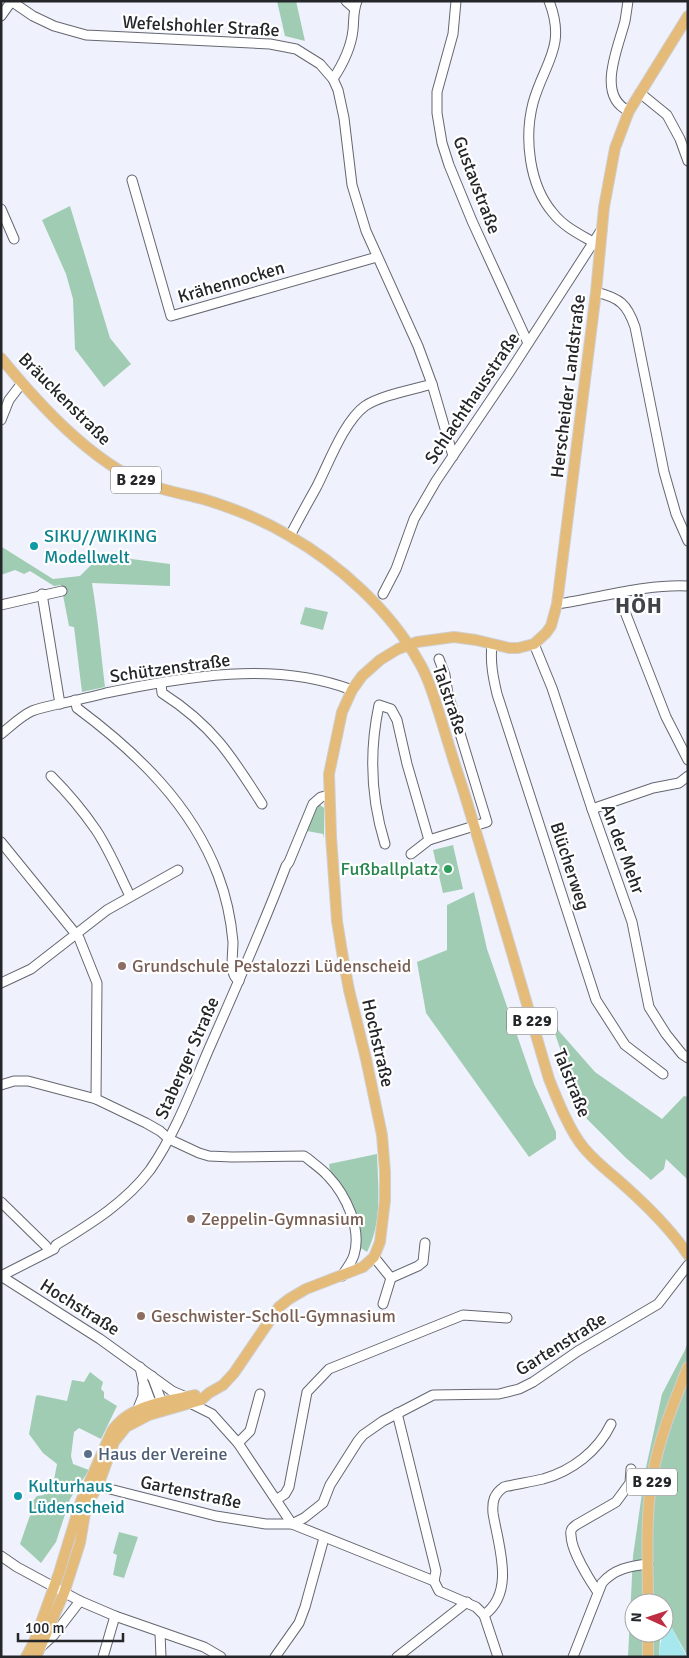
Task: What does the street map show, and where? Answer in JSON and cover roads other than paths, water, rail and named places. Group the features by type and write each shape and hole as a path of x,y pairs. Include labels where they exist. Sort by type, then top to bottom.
{"main road":[{"name":"Herscheider Landstraße","path":"534,644 551,626 557,604 596,292 604,207 615,148 628,111 688,16"},
{"name":"Bräuckenstraße","path":"1,358 22,383 104,462 153,486 235,509 290,536 343,574 366,594 383,611 407,644"},
{"path":"407,644 454,637 518,648 534,644"},
{"name":"Hochstraße","path":"374,1257 380,1242 384,1218 384,1159 379,1118 349,990 339,934 329,774 342,712 352,690 367,671 380,660 407,644"},
{"name":"Talstraße","path":"407,644 422,667 433,694 549,1079 557,1099 582,1146 648,1209 688,1255"},
{"path":"26,1657 34,1642 54,1588 81,1501 107,1441 117,1424 137,1410 188,1400 219,1389 230,1379 279,1308 289,1299 306,1289 363,1267 374,1257"},
{"name":"B 229","path":"648,1593 648,1521 652,1475 668,1416 688,1367"},
{"path":"36,1657 64,1594 80,1543 85,1513 89,1501 98,1486 114,1442 126,1427 149,1415 159,1406"},
{"path":"648,1643 648,1657"}],"street":[{"path":"1,16 11,1"},
{"name":"Wefelshohler Straße","path":"11,1 33,16 54,26 86,35 270,44 296,49 320,64 333,79 338,90 344,118 352,185 366,231 418,346 432,384 453,456"},
{"path":"333,79 343,64 351,39 355,5 346,1"},
{"name":"Gustavstraße","path":"456,1 453,34 436,92 437,113 442,142 448,165 487,256 528,343"},
{"path":"549,1 556,23 555,43 532,110 529,140 532,164 539,191 553,213 573,230 593,242"},
{"path":"628,1 625,21 616,48 611,74 615,100 620,108 628,111"},
{"path":"640,93 667,115 680,139 688,161"},
{"path":"680,139 688,133"},
{"name":"Krähennocken","path":"132,180 171,316 377,257"},
{"path":"1,208 14,239"},
{"name":"Schlachthausstraße","path":"383,594 396,569 414,519 436,481 602,229"},
{"path":"596,292 617,299 625,305 632,316 664,472 676,514 688,541"},
{"path":"1,420 9,400 22,383"},
{"path":"290,536 336,447 356,414 375,401 432,384"},
{"path":"557,604 651,588 688,586"},
{"path":"1,605 42,594 62,591"},
{"path":"42,594 60,704"},
{"path":"618,594 666,717 688,760"},
{"name":"Blücherweg","path":"492,644 491,665 497,694 596,1000 625,1045 663,1074"},
{"name":"An der Mehr","path":"534,644 552,688 632,922 649,1007 666,1034 682,1054 688,1058"},
{"name":"Talstraße","path":"438,660 445,675 448,694 487,822 474,827"},
{"name":"Schützenstraße","path":"1,734 31,712 75,700 214,675 256,674 320,680 352,690"},
{"path":"161,684 162,692 187,709 218,739 234,759 262,804"},
{"path":"75,700 77,708 131,750 166,788 180,806 201,840 219,876 229,910 233,944 233,973 239,981"},
{"path":"385,844 379,821 373,781 373,742 379,705 391,709 397,720 407,764 429,840"},
{"path":"52,776 96,830 106,846 130,896"},
{"path":"592,809 653,788 679,783 688,776"},
{"name":"Staberger Straße","path":"1,1276 49,1251 106,1214 150,1170 169,1139 239,981 313,804 321,797 329,795"},
{"path":"411,854 429,840 474,827"},
{"path":"1,842 76,934 97,983 96,1099"},
{"path":"1,982 32,969 107,910 178,870"},
{"path":"1,1085 14,1081 28,1081 96,1099 146,1123 169,1139 208,1156 304,1156 334,1183 352,1217 356,1236 354,1256 342,1276"},
{"path":"1,1202 49,1251"},
{"path":"383,1304 391,1278 423,1262 425,1244"},
{"path":"374,1257 391,1278"},
{"name":"Gartenstraße","path":"98,1486 216,1516 266,1524 292,1524 304,1518 323,1502 330,1485 363,1435 397,1413 433,1395 499,1394 520,1389 578,1351 658,1304 688,1265"},
{"name":"Hochstraße","path":"1,1276 76,1323 172,1390 212,1414"},
{"path":"276,1500 285,1494 289,1487 307,1392 329,1368 463,1315 507,1318"},
{"path":"137,1410 143,1396 140,1366"},
{"path":"152,1375 159,1406"},
{"path":"143,1381 159,1406"},
{"path":"209,1393 208,1404 212,1414 238,1443 292,1524 434,1581"},
{"path":"238,1443 250,1431 260,1394"},
{"path":"397,1413 436,1571 434,1581 439,1591 467,1602 484,1615 498,1657"},
{"path":"484,1615 497,1600 502,1588 503,1577 492,1503 495,1496 504,1487 544,1479 573,1466 591,1453 607,1434 611,1424"},
{"path":"597,1592 572,1543 571,1530 576,1525 616,1502 630,1483 631,1469"},
{"path":"275,1657 299,1623 306,1607 324,1538"},
{"path":"1,1556 64,1594 115,1616 204,1647 221,1657"},
{"path":"573,1657 602,1583 608,1576 618,1570 633,1565 648,1564"},
{"path":"42,1646 53,1636 80,1601"},
{"path":"397,1657 467,1602"},
{"path":"103,1657 115,1616"},
{"path":"160,1633 161,1657"}],"water":[{"path":"674,1632 687,1657 659,1657 661,1643 674,1643"}],"place":[{"name":"SIKU//WIKING Modellwelt","path":"34,546"},
{"name":"Fußballplatz","path":"448,869"},
{"name":"Grundschule Pestalozzi Lüdenscheid","path":"122,966"},
{"name":"Zeppelin-Gymnasium","path":"191,1219"},
{"name":"Geschwister-Scholl-Gymnasium","path":"141,1316"},
{"name":"Haus der Vereine","path":"88,1454"},
{"name":"Kulturhaus Lüdenscheid","path":"18,1496"}],"district":[{"name":"HÖH","path":"639,605"}]}
